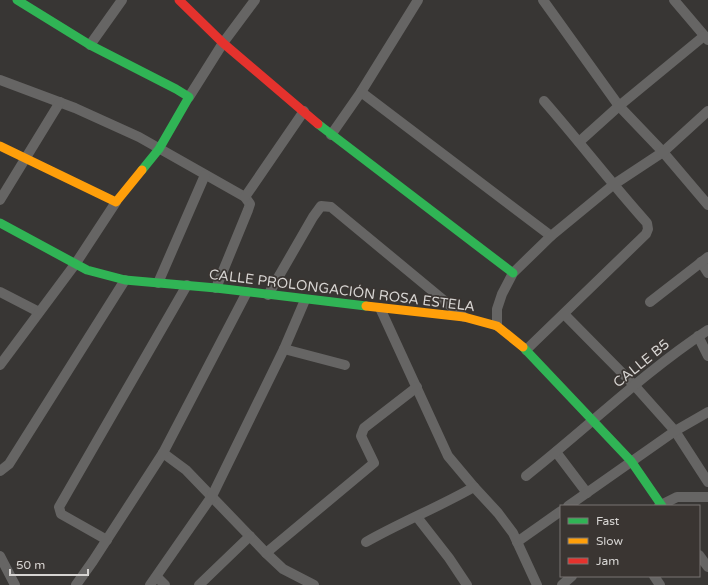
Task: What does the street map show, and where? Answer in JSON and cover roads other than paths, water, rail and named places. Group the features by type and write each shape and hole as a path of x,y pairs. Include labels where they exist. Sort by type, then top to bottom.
{"street":[{"path":"17,0 90,44 170,85 189,97"},
{"path":"90,44 122,0"},
{"path":"179,0 223,43 331,134 513,273"},
{"path":"0,365 76,263 116,202 159,149 223,43 255,0"},
{"path":"331,134 361,92 418,0"},
{"path":"543,0 620,106 663,152 708,205"},
{"path":"579,142 620,106 706,38 674,0"},
{"path":"0,80 60,102 139,137 245,197 250,204 216,288"},
{"path":"361,92 551,236"},
{"path":"526,350 646,234 648,229 647,223 613,185 544,101"},
{"path":"0,200 60,102"},
{"path":"245,197 304,111"},
{"path":"497,326 497,309 502,294 513,273 551,236 613,185 663,152 708,112"},
{"path":"0,146 116,202"},
{"path":"158,283 205,174"},
{"path":"268,296 313,217 321,206 331,207 464,317"},
{"name":"CALLE PROLONGACIÓN ROSA ESTELA","path":"0,223 88,270 125,280 216,288 268,296 464,317 497,326 526,350 631,461 660,505"},
{"path":"650,302 704,260 708,273"},
{"path":"0,471 9,464 125,280"},
{"path":"107,540 62,514 59,507 187,285"},
{"path":"0,292 39,312"},
{"path":"76,585 163,453 247,292"},
{"path":"150,585 212,496 284,349 305,300"},
{"path":"380,308 448,456 498,513 513,533 537,585"},
{"path":"564,314 634,385 675,430 708,482"},
{"name":"CALLE B5","path":"526,476 634,385 708,330"},
{"path":"698,336 708,356"},
{"path":"284,349 345,365"},
{"path":"266,553 374,463 361,436 364,428 417,387"},
{"path":"569,505 675,430 708,412"},
{"path":"556,452 587,493"},
{"path":"163,453 186,470 283,569 314,585"},
{"path":"366,542 392,527 456,498 474,487"},
{"path":"663,505 678,497 708,497"},
{"path":"517,542 560,512"},
{"path":"416,517 449,558 467,585"},
{"path":"199,585 250,536"},
{"path":"0,556 15,585"},
{"path":"700,556 708,567"},
{"path":"157,577 164,585"},
{"path":"562,585 571,577"}]}
